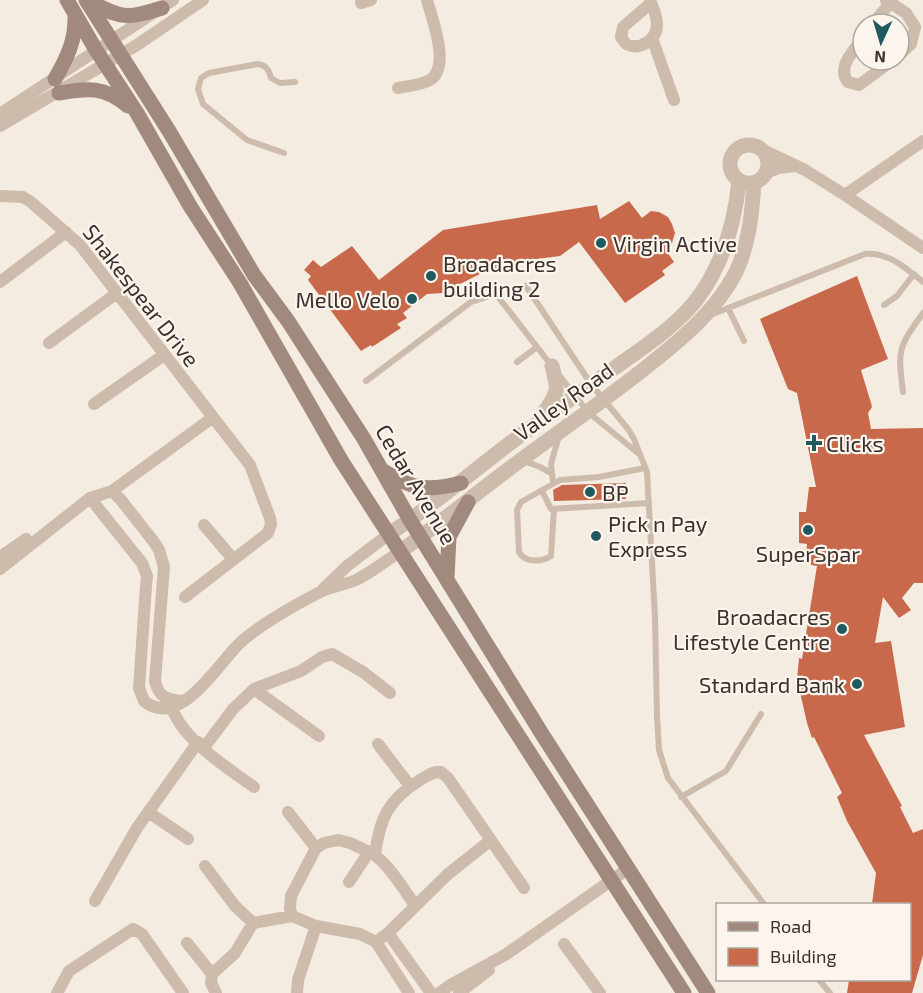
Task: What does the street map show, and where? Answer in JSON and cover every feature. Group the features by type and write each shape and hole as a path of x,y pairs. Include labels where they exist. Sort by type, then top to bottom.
{"main road":[{"path":"87,0 125,17 167,4"},
{"name":"Cedar Avenue","path":"87,0 169,131 254,275 288,321 364,439 410,520 553,751 708,993"},
{"path":"71,6 100,57 137,113 190,206 240,283 341,460 684,993"},
{"path":"71,6 76,28 57,86 96,89 117,96 137,113"},
{"path":"380,468 414,487 436,489 461,483"},
{"path":"447,577 449,537 468,502"}],"street":[{"path":"100,57 120,55 202,0"},
{"path":"398,88 429,81 438,68 439,50 427,0"},
{"path":"888,1 904,12"},
{"path":"651,2 657,26 652,38 636,47 626,44 621,37 623,27 651,2"},
{"path":"0,126 100,57 111,41 167,4"},
{"path":"911,21 915,27 911,44"},
{"path":"652,38 674,100"},
{"path":"851,55 843,67 843,73 848,82 855,85 863,83 877,72"},
{"path":"0,114 57,86"},
{"path":"845,195 923,141"},
{"path":"763,150 768,160 766,173 762,178 746,182 730,171 729,163 734,150 750,144 763,150 797,166 845,195 923,248"},
{"path":"766,173 779,168 797,166"},
{"name":"Valley Road","path":"321,591 338,573 657,337 689,308 702,294 725,248 746,182"},
{"name":"Valley Road","path":"171,704 184,701 197,693 243,640 260,627 321,591 357,579 401,551 520,460 604,401 675,344 712,309 742,258 751,218 746,182"},
{"name":"Shakespear Drive","path":"0,196 23,197 80,245 253,470 271,524 268,533 233,559"},
{"path":"0,282 66,232"},
{"path":"49,343 117,292"},
{"path":"689,308 704,317"},
{"path":"94,404 164,355"},
{"path":"537,424 555,397 557,386 552,366"},
{"path":"0,569 90,498 112,491 213,418"},
{"path":"112,491 140,523 159,550 164,567 155,681 162,696 171,704 180,726 200,746 254,787"},
{"path":"90,498 142,563 147,576 139,688 144,701 149,705 160,709 171,704"},
{"path":"185,597 233,559 204,525"},
{"path":"0,557 36,531 48,530"},
{"path":"145,598 163,600"},
{"path":"95,901 148,812 200,746 254,689 302,671 322,657 332,654 363,672 390,693"},
{"path":"254,689 319,736"},
{"path":"378,744 410,786"},
{"path":"349,882 372,853 381,822 393,801 410,786 429,774 441,772 525,888"},
{"path":"148,812 188,839"},
{"path":"288,812 316,848"},
{"path":"292,916 291,896 316,848 324,843 338,840 372,853 416,905"},
{"path":"376,942 448,874 491,840"},
{"path":"205,866 236,906 253,923"},
{"path":"439,993 505,955 629,868"},
{"path":"216,993 211,983 212,974 235,953 253,923 292,916 316,926 354,933 376,942 406,991"},
{"path":"297,993 298,980 316,926"},
{"path":"57,993 69,971 133,929 142,934 183,993"},
{"path":"388,933 431,993"},
{"path":"187,943 212,974"},
{"path":"564,944 600,993"},
{"path":"459,993 505,955"}],"lane":[{"path":"284,153 247,140 203,104 198,89 201,78 209,73 258,64 263,64 269,70 271,78 280,83 295,82"},
{"path":"704,317 866,254 875,253 890,258 923,282"},
{"path":"884,305 897,296 914,274"},
{"path":"526,286 591,384 634,439 649,481 659,750 665,773 763,903"},
{"path":"366,381 471,302 496,294 588,412 639,454"},
{"path":"728,308 744,341"},
{"path":"903,392 899,352 904,340 923,313"},
{"path":"517,362 537,347"},
{"path":"553,482 551,464 561,432"},
{"path":"520,460 551,473"},
{"path":"554,509 551,556 543,560 521,557 517,507 521,502 560,480 599,477 645,468"},
{"path":"542,491 550,508 554,509 649,502"},
{"path":"681,797 726,771 761,714"},
{"path":"820,981 830,993"}],"building":[{"name":"Broadacres building 2","path":"629,201 642,218 651,211 668,217 675,233 672,243 665,249 674,262 662,271 665,275 625,303 579,242 560,256 499,264 499,268 492,268 442,293 427,294 403,313 407,318 397,324 401,328 372,347 371,345 361,351 308,280 311,276 304,270 313,260 321,267 352,246 379,280 443,230 597,205 600,219"},
{"name":"Broadacres Lifestyle Centre","path":"857,276 888,359 861,370 872,407 868,413 871,429 923,428 923,583 914,583 902,598 911,610 899,618 883,597 875,643 891,641 905,727 864,735 902,806 900,807 913,833 923,829 923,955 912,993 847,993 849,981 911,981 911,903 872,903 876,873 847,821 837,797 842,793 814,737 812,738 807,723 797,679 817,566 811,565 811,558 806,558 807,544 799,543 799,512 806,512 809,487 816,487 797,393 788,389 760,319"},
{"path":"626,483 626,499 554,501 553,490 562,485"}],"place":[{"name":"Virgin Active","path":"601,243"},
{"name":"Broadacres building 2","path":"431,276"},
{"name":"Mello Velo","path":"412,299"},
{"name":"Clicks","path":"814,443"},
{"name":"BP","path":"590,492"},
{"name":"SuperSpar","path":"808,530"},
{"name":"Pick n Pay Express","path":"596,536"},
{"name":"Broadacres Lifestyle Centre","path":"842,629"},
{"name":"Standard Bank","path":"857,684"}]}
